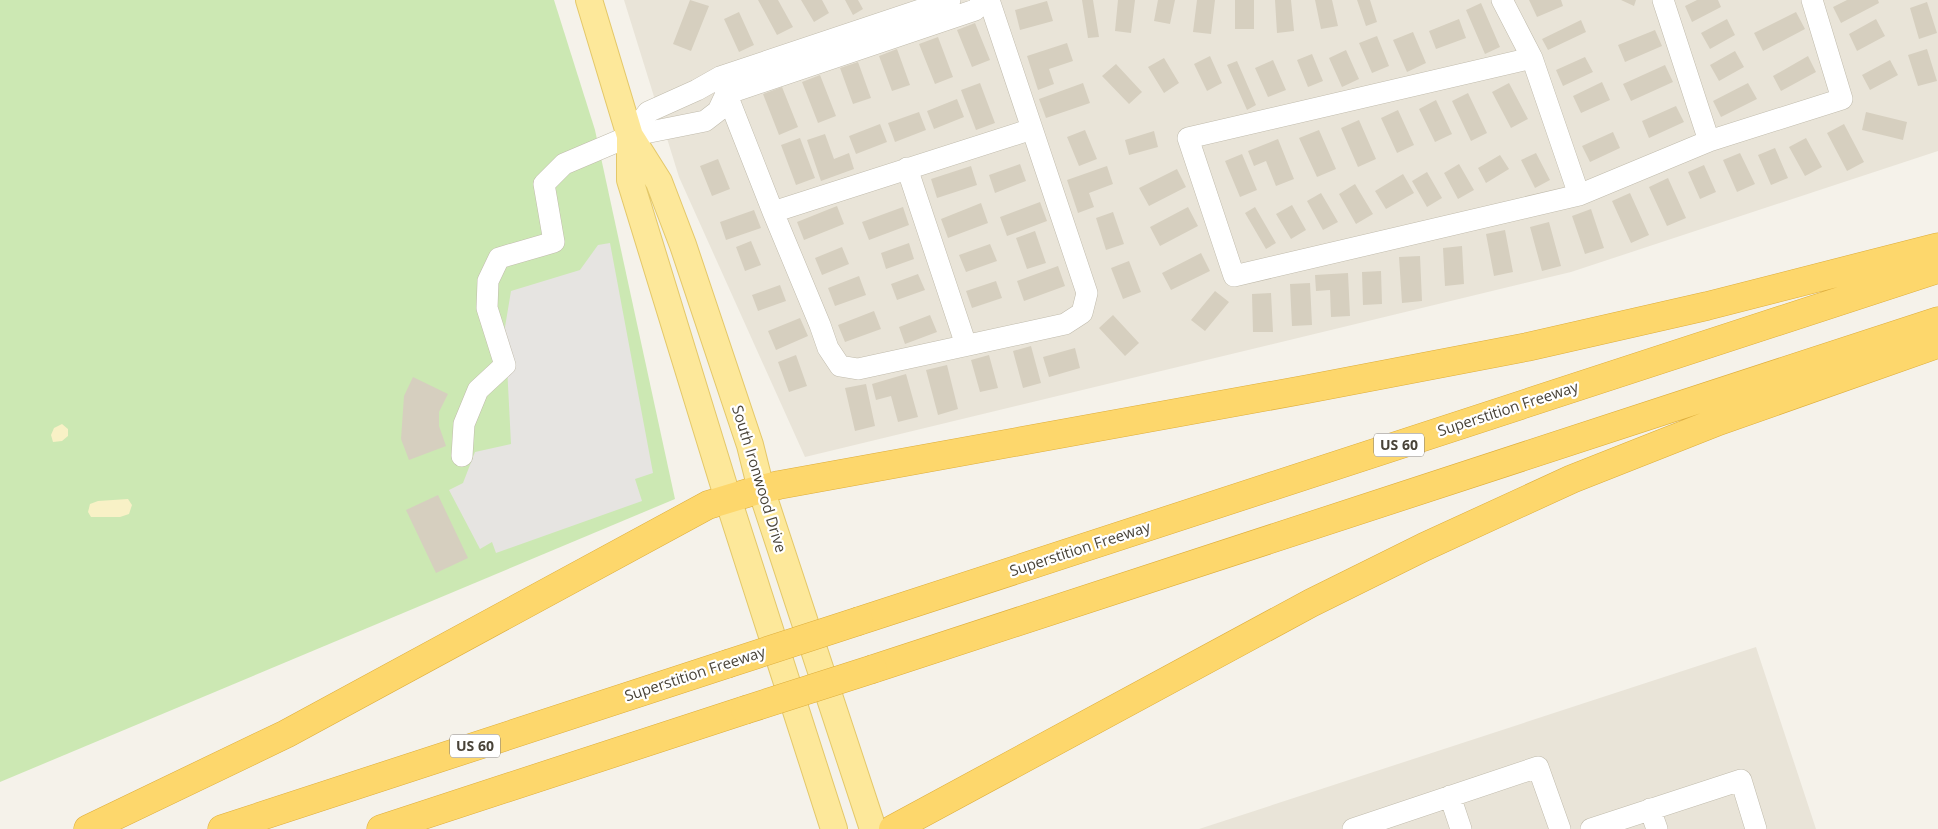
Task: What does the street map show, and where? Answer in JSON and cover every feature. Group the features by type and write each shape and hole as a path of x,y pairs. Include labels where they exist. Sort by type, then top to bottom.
{"highway":[{"path":"88,829 286,734 708,505 761,489 1318,387 1527,346 1707,306 1938,247"},
{"name":"Superstition Freeway","path":"222,829 1938,269"},
{"path":"381,829 1938,321"},
{"path":"893,829 1311,603 1424,548 1599,468 1719,421 1938,344"}],"main road":[{"name":"South Ironwood Drive","path":"588,0 630,136 659,182 680,236 750,445 761,489 873,829"},
{"name":"South Ironwood Drive","path":"630,136 630,180 728,499 834,829"}],"lane":[{"path":"723,86 950,0"},
{"path":"630,136 648,112 688,94 723,86 975,10 985,0"},
{"path":"723,86 828,348 840,366 858,369 1065,324 1082,313 1087,293 989,0"},
{"path":"1502,0 1532,58 1578,195"},
{"path":"1663,0 1709,141"},
{"path":"1532,58 1188,138 1234,276 1578,195 1709,141 1842,99 1812,0"},
{"path":"462,456 464,424 478,390 505,365 487,308 488,281 499,258 554,242 544,184 564,164 630,136 705,121 718,111 723,86"},
{"path":"688,94 699,123"},
{"path":"773,212 1032,129"},
{"path":"907,168 966,345"},
{"path":"1353,829 1538,767 1560,829"},
{"path":"1591,829 1741,780 1756,829"},
{"path":"1450,796 1461,829"},
{"path":"1650,809 1657,829"}],"shaded area":[{"path":"624,0 1938,0 1938,151 1571,272 805,457 679,177"},
{"path":"610,243 653,473 635,479 642,501 496,553 492,542 480,549 449,490 463,483 475,452 511,444 505,327 511,291 580,270 598,245"},
{"path":"1756,647 1816,829 1199,829"}],"green space":[{"path":"0,0 554,0 595,130 675,499 0,782"}],"sand":[{"path":"62,424 68,429 68,436 62,441 53,442 51,435 54,428"},
{"path":"128,499 132,505 129,514 120,517 91,517 88,512 90,504 98,501"}],"building":[{"path":"690,0 709,6 691,51 673,44"},
{"path":"758,0 778,0 793,27 777,35"},
{"path":"801,0 822,0 829,13 814,22"},
{"path":"845,0 858,0 863,9 853,15"},
{"path":"1082,0 1093,0 1099,37 1088,38"},
{"path":"1118,0 1135,0 1131,33 1115,31"},
{"path":"1158,0 1175,0 1170,24 1154,21"},
{"path":"1197,0 1215,0 1211,34 1193,32"},
{"path":"1235,0 1254,0 1254,29 1235,29"},
{"path":"1275,0 1291,0 1294,31 1277,33"},
{"path":"1315,0 1332,0 1338,26 1321,29"},
{"path":"1357,0 1370,0 1377,22 1366,26"},
{"path":"1529,0 1561,0 1563,6 1537,17"},
{"path":"1621,0 1636,0 1634,6"},
{"path":"1697,0 1718,0 1721,7 1692,22 1685,6"},
{"path":"1847,0 1878,0 1879,3 1841,23 1833,7"},
{"path":"1047,1 1053,21 1020,30 1015,10"},
{"path":"1927,2 1937,33 1919,39 1910,8"},
{"path":"1481,3 1500,47 1485,54 1466,10"},
{"path":"739,12 754,45 739,52 724,19"},
{"path":"1796,12 1805,29 1763,51 1754,33"},
{"path":"1459,19 1466,38 1436,49 1429,31"},
{"path":"1727,19 1735,35 1710,49 1701,33"},
{"path":"1876,19 1885,36 1857,51 1849,34"},
{"path":"1581,20 1586,32 1548,50 1542,39"},
{"path":"975,23 990,60 972,67 957,30"},
{"path":"1655,30 1662,46 1625,62 1618,45"},
{"path":"1413,32 1426,63 1407,72 1393,40"},
{"path":"1377,36 1389,66 1372,73 1359,43"},
{"path":"938,37 953,77 935,84 919,44"},
{"path":"1067,43 1073,61 1049,69 1054,84 1038,90 1027,56"},
{"path":"897,49 910,85 892,91 879,56"},
{"path":"1927,49 1937,81 1918,86 1908,55"},
{"path":"1346,50 1359,79 1342,87 1329,58"},
{"path":"1735,51 1744,67 1719,81 1710,65"},
{"path":"1312,54 1323,81 1308,87 1297,60"},
{"path":"1210,56 1222,83 1207,91 1194,64"},
{"path":"1808,56 1816,72 1781,91 1773,76"},
{"path":"1585,57 1593,72 1563,86 1556,70"},
{"path":"1164,58 1179,83 1164,93 1148,67"},
{"path":"1273,60 1286,90 1268,97 1255,68"},
{"path":"1890,60 1898,75 1870,90 1862,75"},
{"path":"1237,61 1256,105 1247,110 1227,65"},
{"path":"858,62 871,98 853,104 840,68"},
{"path":"1116,64 1142,92 1129,104 1102,76"},
{"path":"1665,65 1673,82 1631,101 1623,84"},
{"path":"820,75 836,116 818,123 802,82"},
{"path":"1602,82 1610,100 1581,113 1573,96"},
{"path":"980,83 995,123 976,130 961,90"},
{"path":"1083,83 1090,103 1046,118 1039,99"},
{"path":"1509,83 1528,119 1511,128 1492,92"},
{"path":"1748,83 1757,99 1721,117 1713,101"},
{"path":"782,87 798,127 779,135 763,94"},
{"path":"1468,93 1487,133 1471,141 1452,101"},
{"path":"957,99 964,117 934,129 927,111"},
{"path":"1436,100 1452,134 1435,142 1419,109"},
{"path":"1676,106 1684,122 1649,138 1642,121"},
{"path":"1398,110 1414,145 1397,153 1381,118"},
{"path":"919,112 926,130 895,142 888,123"},
{"path":"1866,112 1907,122 1903,140 1862,130"},
{"path":"1359,120 1376,159 1358,167 1341,128"},
{"path":"880,124 887,142 856,154 849,136"},
{"path":"1844,124 1864,162 1847,171 1827,133"},
{"path":"1085,130 1097,159 1079,166 1067,137"},
{"path":"1319,130 1336,169 1317,177 1299,138"},
{"path":"1154,131 1158,147 1129,155 1125,140"},
{"path":"1613,132 1620,148 1590,162 1582,146"},
{"path":"825,134 834,159 849,153 854,169 821,181 807,140"},
{"path":"800,138 815,178 796,185 781,145"},
{"path":"1806,138 1822,167 1805,176 1789,147"},
{"path":"1278,139 1294,179 1276,186 1266,161 1254,166 1248,151"},
{"path":"1775,148 1788,178 1771,185 1758,155"},
{"path":"1536,153 1550,180 1535,188 1521,160"},
{"path":"1740,153 1755,184 1737,192 1723,160"},
{"path":"1242,154 1257,190 1240,197 1225,161"},
{"path":"1500,155 1509,169 1486,183 1478,168"},
{"path":"718,159 730,189 712,196 700,166"},
{"path":"1020,164 1026,181 995,193 989,175"},
{"path":"1459,164 1474,190 1458,199 1444,173"},
{"path":"1704,165 1716,192 1700,199 1688,172"},
{"path":"971,166 977,185 937,198 931,179"},
{"path":"1107,166 1113,184 1089,193 1094,207 1078,213 1067,180"},
{"path":"1177,169 1186,187 1149,206 1139,188"},
{"path":"1427,172 1442,198 1427,207 1412,181"},
{"path":"1403,174 1414,193 1386,209 1375,191"},
{"path":"1668,178 1686,218 1667,226 1649,187"},
{"path":"1355,184 1373,214 1356,224 1339,194"},
{"path":"1321,193 1338,222 1323,230 1307,201"},
{"path":"1630,193 1649,235 1631,243 1612,201"},
{"path":"1040,202 1047,221 1007,236 1000,217"},
{"path":"981,203 988,223 948,238 941,219"},
{"path":"1292,205 1306,230 1291,239 1276,214"},
{"path":"837,206 844,224 804,240 797,222"},
{"path":"903,207 909,225 869,240 862,222"},
{"path":"1188,207 1198,226 1160,246 1150,227"},
{"path":"1255,207 1276,243 1266,249 1245,213"},
{"path":"1591,209 1604,248 1585,254 1572,216"},
{"path":"754,210 761,228 726,240 720,222"},
{"path":"1113,212 1124,244 1106,250 1096,218"},
{"path":"1549,222 1561,266 1542,271 1530,227"},
{"path":"1505,230 1513,272 1494,276 1486,234"},
{"path":"1035,231 1046,263 1027,269 1016,238"},
{"path":"751,241 761,265 745,271 736,247"},
{"path":"909,243 914,259 886,269 881,253"},
{"path":"990,244 997,261 966,272 959,255"},
{"path":"1462,246 1464,284 1445,286 1443,248"},
{"path":"842,247 849,264 822,275 815,258"},
{"path":"1201,253 1210,271 1171,290 1162,273"},
{"path":"1420,256 1422,301 1402,303 1399,257"},
{"path":"1129,261 1141,292 1123,299 1111,268"},
{"path":"1058,266 1065,286 1024,301 1017,281"},
{"path":"1381,271 1382,304 1363,305 1362,272"},
{"path":"1348,273 1350,316 1331,317 1330,290 1316,291 1315,275"},
{"path":"918,274 925,290 897,300 891,284"},
{"path":"859,276 866,295 835,306 828,288"},
{"path":"996,281 1002,298 972,308 966,291"},
{"path":"1310,283 1312,325 1292,326 1290,284"},
{"path":"780,285 786,301 758,311 752,295"},
{"path":"1215,291 1229,302 1205,331 1191,320"},
{"path":"1271,293 1273,332 1253,332 1252,294"},
{"path":"874,311 881,329 845,342 838,325"},
{"path":"930,315 937,332 905,344 899,327"},
{"path":"1113,315 1139,343 1125,356 1099,328"},
{"path":"800,318 808,336 776,350 768,331"},
{"path":"1031,346 1041,383 1023,388 1013,351"},
{"path":"1075,348 1080,368 1049,377 1043,357"},
{"path":"796,355 807,386 789,392 778,362"},
{"path":"989,355 998,388 980,392 971,360"},
{"path":"947,365 958,409 938,415 926,370"},
{"path":"906,374 918,417 898,422 891,396 876,400 872,384"},
{"path":"413,377 448,394 439,412 439,426 446,446 409,460 401,439 404,396"},
{"path":"866,384 875,426 855,431 845,388"},
{"path":"438,495 468,558 436,573 406,510"}]}
